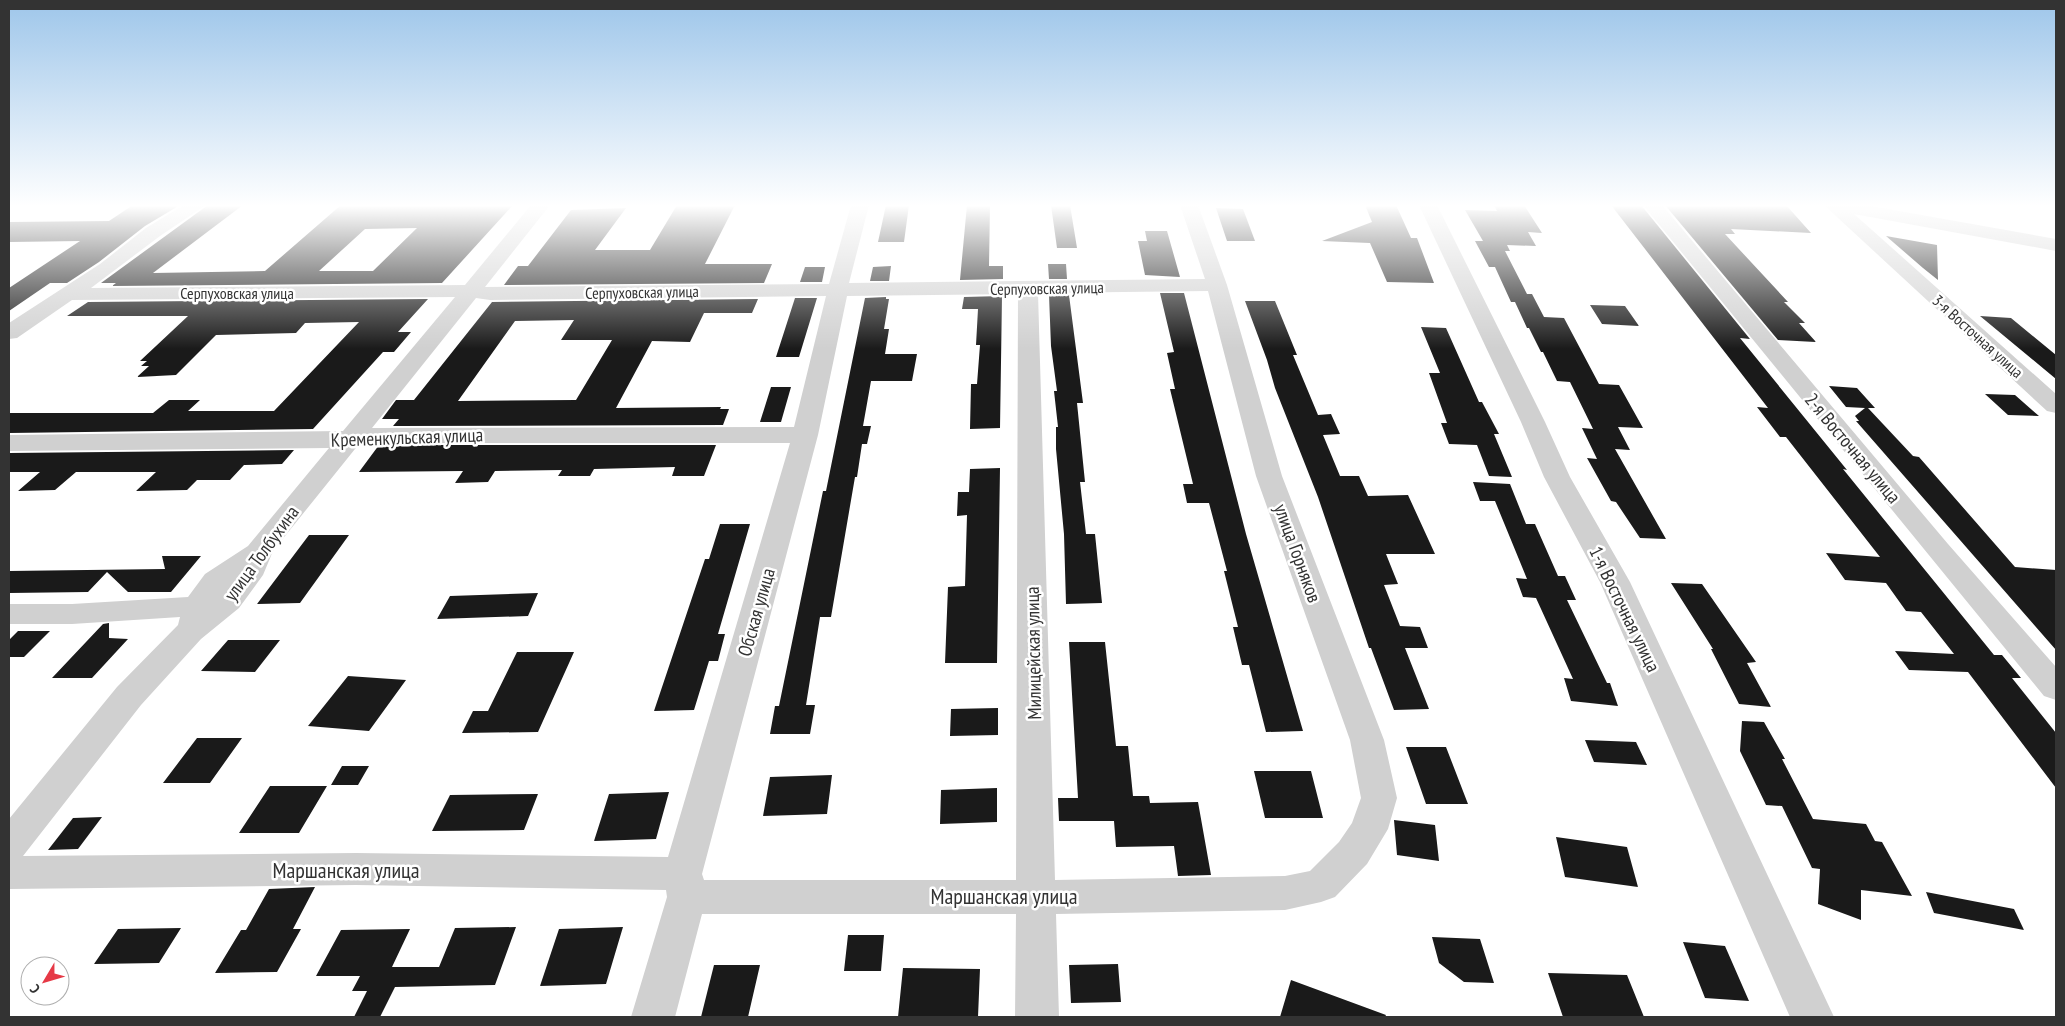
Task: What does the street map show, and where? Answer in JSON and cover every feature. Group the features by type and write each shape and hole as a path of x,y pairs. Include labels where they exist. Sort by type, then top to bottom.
{"street":[{"path":"9,333 107,268 126,253"},
{"name":"улица Толбухина","path":"195,619 203,597 215,581 260,549 501,253"},
{"name":"Обская улица","path":"653,1017 685,885 805,435 847,253"},
{"name":"улица Горняков","path":"1206,253 1217,285 1269,476 1367,740 1379,798 1369,829 1353,853 1321,885"},
{"name":"1-я Восточная улица","path":"1451,253 1533,422 1557,477 1615,582 1812,1017"},
{"name":"2-я Восточная улица","path":"1692,253 1938,550 2056,688"},
{"name":"3-я Восточная улица","path":"1886,253 2056,406"},
{"name":"Серпуховская улица","path":"67,294 469,291 490,294 838,288 1028,289 1217,285"},
{"name":"Милицейская улица","path":"1028,289 1038,1017"},
{"name":"Кременкульская улица","path":"9,442 329,440 374,435 527,433 805,435"},
{"path":"9,614 72,614 195,619"},
{"path":"9,846 129,696 195,619"},
{"name":"Маршанская улица","path":"9,873 356,869 685,885 1036,897 1285,893 1321,885"}],"building":[{"path":"62,253 111,253 67,283 50,283 9,311 9,288"},
{"path":"142,253 180,253 153,273 265,271 286,253 339,253 319,271 373,271 392,253 469,253 442,283 112,286 116,283 101,283"},
{"path":"538,253 711,253 705,264 772,264 764,283 504,285 518,266 528,266"},
{"path":"963,253 989,253 989,266 1003,266 1003,279 960,280"},
{"path":"1140,253 1173,253 1180,277 1145,275"},
{"path":"1374,253 1423,253 1434,283 1387,282"},
{"path":"1481,253 1506,253 1527,294 1532,294 1544,317 1564,318 1599,384 1619,385 1643,428 1618,427 1630,450 1615,449 1666,539 1640,538 1616,502 1611,501 1587,458 1597,459 1582,428 1593,429 1570,382 1557,381 1543,352 1541,352 1529,328 1527,328 1515,302 1511,302 1495,267 1489,267"},
{"path":"1648,253 1680,253 1750,339 1740,338 1847,470 1843,469 1994,655 2002,655 2021,678 2012,678 2056,733 2056,788 1968,672 1909,670 1895,651 1954,654 1921,612 1906,611 1886,583 1845,580 1826,553 1880,557 1786,437 1780,437 1757,407 1768,408"},
{"path":"1705,253 1742,253 1788,302 1784,302 1805,323 1799,323 1816,342 1778,340"},
{"path":"1906,253 1937,253 1938,280"},
{"path":"1048,264 1066,264 1067,279 1049,279"},
{"path":"891,266 889,281 870,281 873,267"},
{"path":"805,267 825,267 822,282 800,282"},
{"path":"1160,293 1184,293 1246,534 1303,731 1266,732 1249,665 1242,665 1233,627 1238,627 1224,571 1227,571 1209,503 1187,503 1183,484 1193,484 1170,389 1175,389 1167,353 1174,352"},
{"path":"1049,295 1069,295 1083,403 1077,403 1085,482 1080,482 1086,534 1095,534 1102,603 1066,604 1064,534 1056,449 1056,427 1058,427 1054,391 1057,391 1051,346"},
{"path":"1002,296 1000,428 970,429 971,384 977,384 980,345 976,345 978,309 962,309 964,297"},
{"path":"886,297 886,299 889,299 884,329 889,329 885,354 917,354 912,381 871,381 863,426 871,426 867,444 862,444 857,477 855,477 831,617 820,617 806,705 815,705 810,734 770,734 775,706 779,706 823,491 826,491 865,298"},
{"path":"795,298 817,298 799,357 776,357"},
{"path":"428,299 398,332 411,332 394,352 383,352 313,429 9,433 9,413 153,413 169,400 200,400 188,411 274,411 359,322 305,323 296,333 216,335 176,375 137,377 149,366 141,366 147,361 140,361 188,316 67,316 88,302"},
{"path":"758,299 752,313 704,313 690,342 652,341 616,408 721,407 720,409 729,409 723,425 393,426 399,419 382,419 396,400 414,400 492,302","holes":["574,320 561,340 612,340 576,400 458,401 515,321"]},
{"path":"1245,301 1275,301 1297,355 1293,355 1318,415 1331,414 1340,434 1323,435 1340,476 1359,476 1368,496 1408,495 1435,554 1386,554 1398,584 1384,585 1400,626 1420,627 1428,648 1405,648 1429,709 1394,710 1371,648 1369,648 1318,497 1275,388 1267,360"},
{"path":"1590,305 1625,306 1639,326 1602,324"},
{"path":"1980,316 2011,318 2056,355 2056,379"},
{"path":"1421,327 1446,328 1479,402 1482,402 1499,434 1494,434 1512,477 1489,476 1477,445 1449,444 1441,423 1447,423 1429,373 1440,373"},
{"path":"1829,386 1857,388 1875,408 1868,408 1913,456 1919,457 2015,567 2056,570 2056,650 1856,421 1859,421 1855,416 1865,408 1846,407"},
{"path":"771,387 791,387 781,422 760,422"},
{"path":"1985,394 2015,395 2039,416 2008,415"},
{"path":"379,445 716,445 704,476 672,476 675,467 594,469 590,476 558,476 562,470 495,471 488,482 455,483 463,471 359,472"},
{"path":"294,450 282,464 244,465 230,480 197,480 187,490 136,491 156,472 76,472 55,490 18,491 40,472 9,472 9,453"},
{"path":"1000,468 997,663 945,663 948,587 965,586 967,515 957,516 958,492 969,492 970,469"},
{"path":"1473,482 1510,484 1526,524 1535,524 1558,576 1565,576 1576,600 1567,600 1607,683 1610,683 1618,706 1571,701 1564,678 1573,679 1536,598 1523,597 1516,578 1527,579 1495,501 1480,501"},
{"path":"720,524 750,524 718,634 725,634 718,661 709,661 694,710 654,711 705,559 709,559"},
{"path":"309,535 349,535 300,603 257,604"},
{"path":"162,556 201,556 171,592 128,592 107,572 88,592 9,593 9,571 165,569"},
{"path":"1671,583 1702,584 1756,662 1747,663 1771,707 1739,704 1711,649 1713,649"},
{"path":"538,593 528,616 437,619 450,596"},
{"path":"109,623 109,638 128,639 92,678 52,678 103,624"},
{"path":"18,631 50,631 24,657 9,657 9,640"},
{"path":"228,640 280,640 255,672 201,671"},
{"path":"1069,642 1105,642 1116,746 1128,746 1133,796 1149,796 1150,803 1198,802 1211,875 1178,876 1174,846 1116,847 1114,821 1059,821 1058,798 1078,798"},
{"path":"517,652 574,652 538,732 462,733 473,711 488,711"},
{"path":"348,676 406,680 369,731 308,726"},
{"path":"998,708 998,735 950,736 951,709"},
{"path":"1742,721 1764,722 1785,759 1782,759 1813,819 1866,824 1875,841 1882,842 1912,896 1861,890 1861,920 1818,904 1820,869 1812,868 1782,806 1766,805 1740,751"},
{"path":"197,738 242,738 210,783 163,783"},
{"path":"1585,740 1636,742 1647,765 1594,762"},
{"path":"1406,747 1446,747 1468,804 1426,804"},
{"path":"342,766 369,766 358,785 331,785"},
{"path":"1254,771 1311,771 1323,818 1265,818"},
{"path":"832,775 827,814 763,816 770,777"},
{"path":"270,786 327,786 299,833 239,833"},
{"path":"997,788 997,822 940,824 941,790"},
{"path":"669,792 656,839 594,841 609,794"},
{"path":"538,794 524,830 432,831 450,795"},
{"path":"102,817 78,849 48,850 73,818"},
{"path":"1394,820 1435,825 1439,861 1397,855"},
{"path":"1556,837 1627,847 1638,887 1565,877"},
{"path":"315,887 293,929 301,929 277,972 215,973 241,930 246,930 269,889"},
{"path":"1926,892 2014,909 2024,930 1934,913"},
{"path":"516,927 495,985 395,987 380,1017 354,1017 367,991 352,991 360,976 316,976 341,930 410,929 392,967 439,967 455,928"},
{"path":"623,927 606,984 540,986 559,929"},
{"path":"181,928 159,963 94,964 118,929"},
{"path":"848,935 884,935 881,971 844,971"},
{"path":"1432,937 1480,939 1494,983 1464,982 1439,963"},
{"path":"1683,942 1725,946 1749,1001 1705,998"},
{"path":"1118,964 1121,1002 1071,1003 1069,965"},
{"path":"714,965 760,965 748,1017 701,1017"},
{"path":"903,968 980,969 978,1017 898,1017"},
{"path":"1548,973 1627,975 1644,1017 1563,1017"},
{"path":"1291,980 1386,1015 1385,1017 1280,1017"}]}
